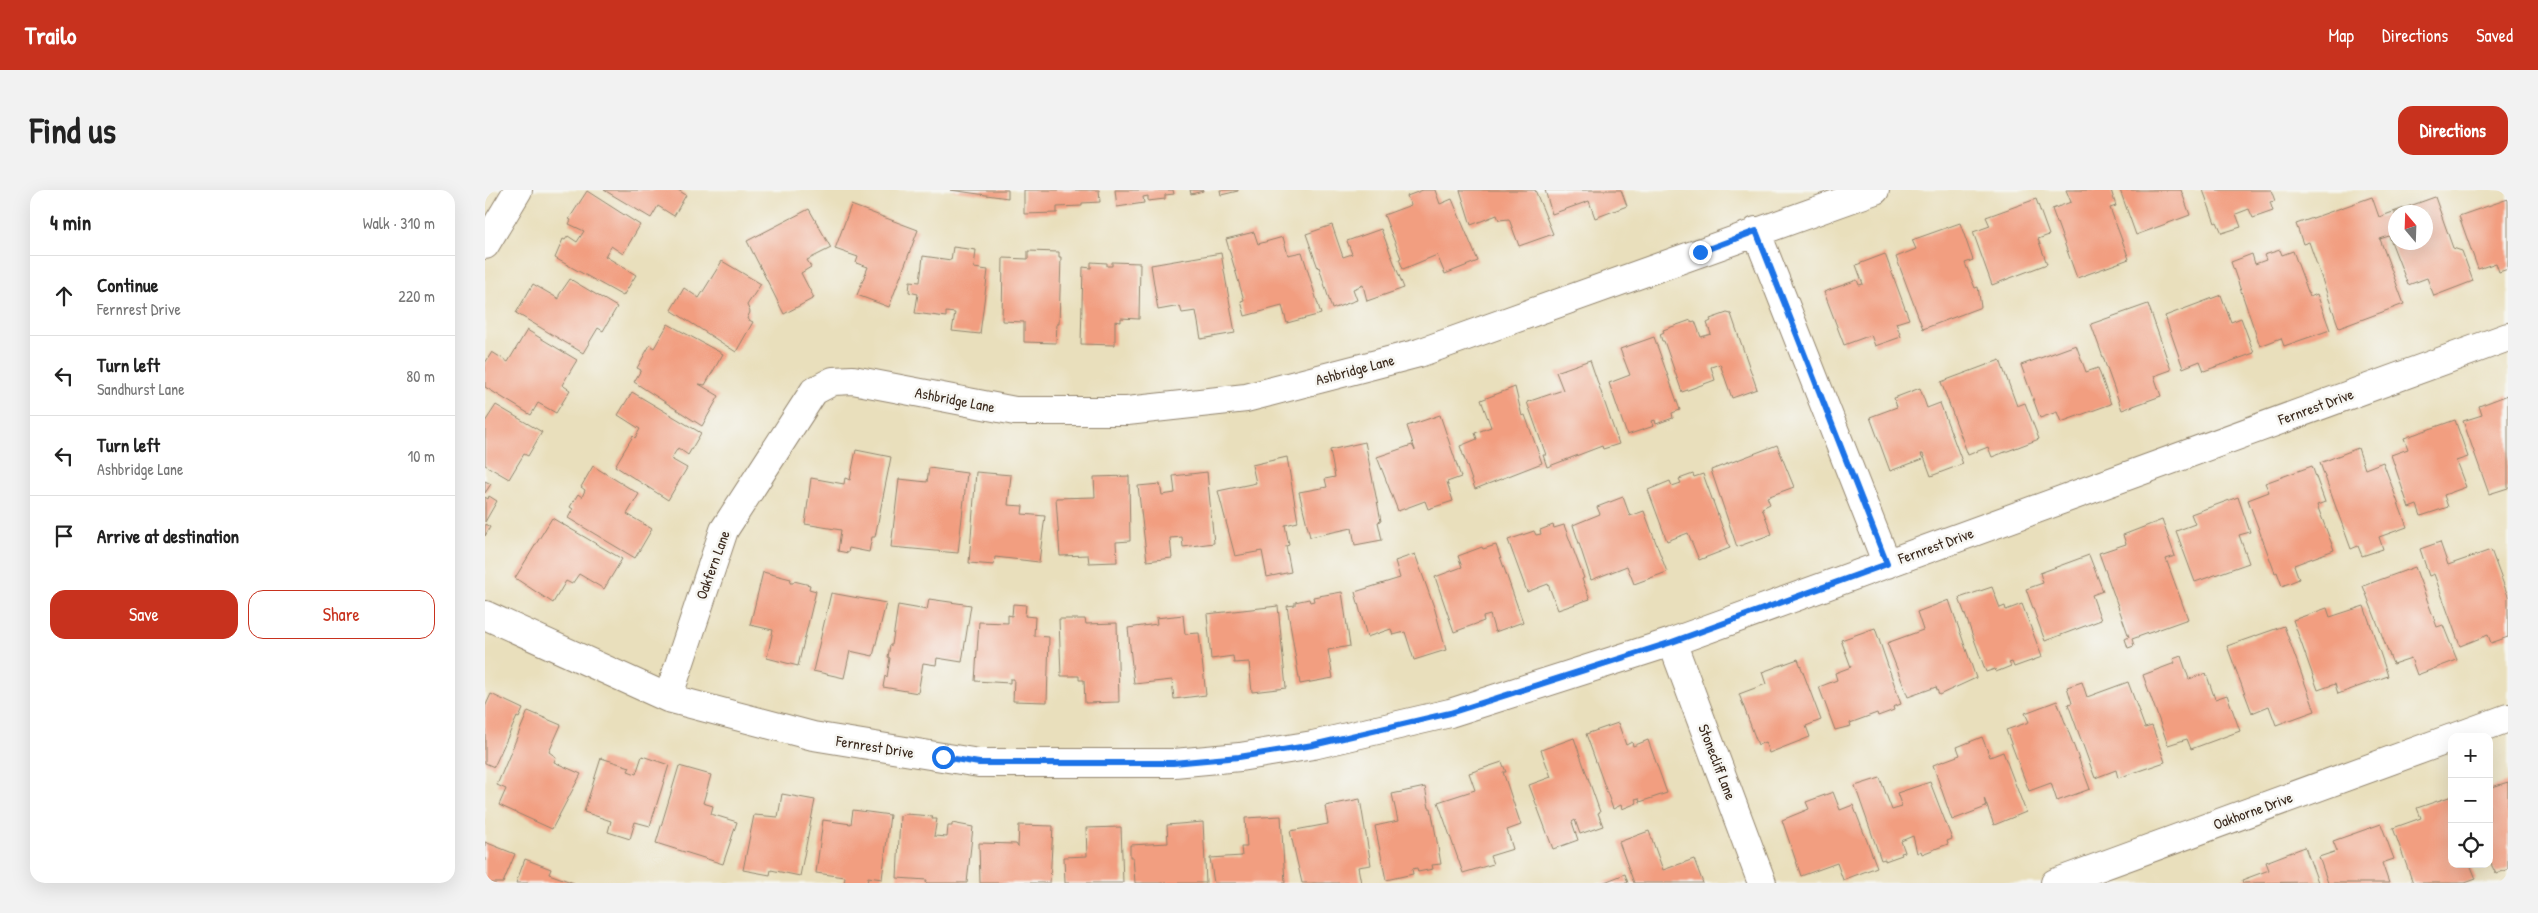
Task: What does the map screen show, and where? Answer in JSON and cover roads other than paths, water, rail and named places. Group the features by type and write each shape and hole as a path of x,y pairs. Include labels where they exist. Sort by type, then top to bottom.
{"street":[{"path":"485,245 492,217 518,190"},
{"name":"Ashbridge Lane","path":"814,391 833,381 853,380 1015,411 1127,411 1246,398 1419,353 1875,190"},
{"path":"1756,231 1887,564"},
{"name":"Fernrest Drive","path":"485,615 668,698 813,736 979,763 1173,763 1239,757 1313,745 1450,713 1672,642 2508,337"},
{"name":"Oakfern Lane","path":"668,698 724,530 814,391"},
{"name":"Stonecliff Lane","path":"1672,642 1762,883"},
{"path":"2467,733 2508,718"},
{"name":"Oakhorne Drive","path":"2055,883 2448,739"}]}
